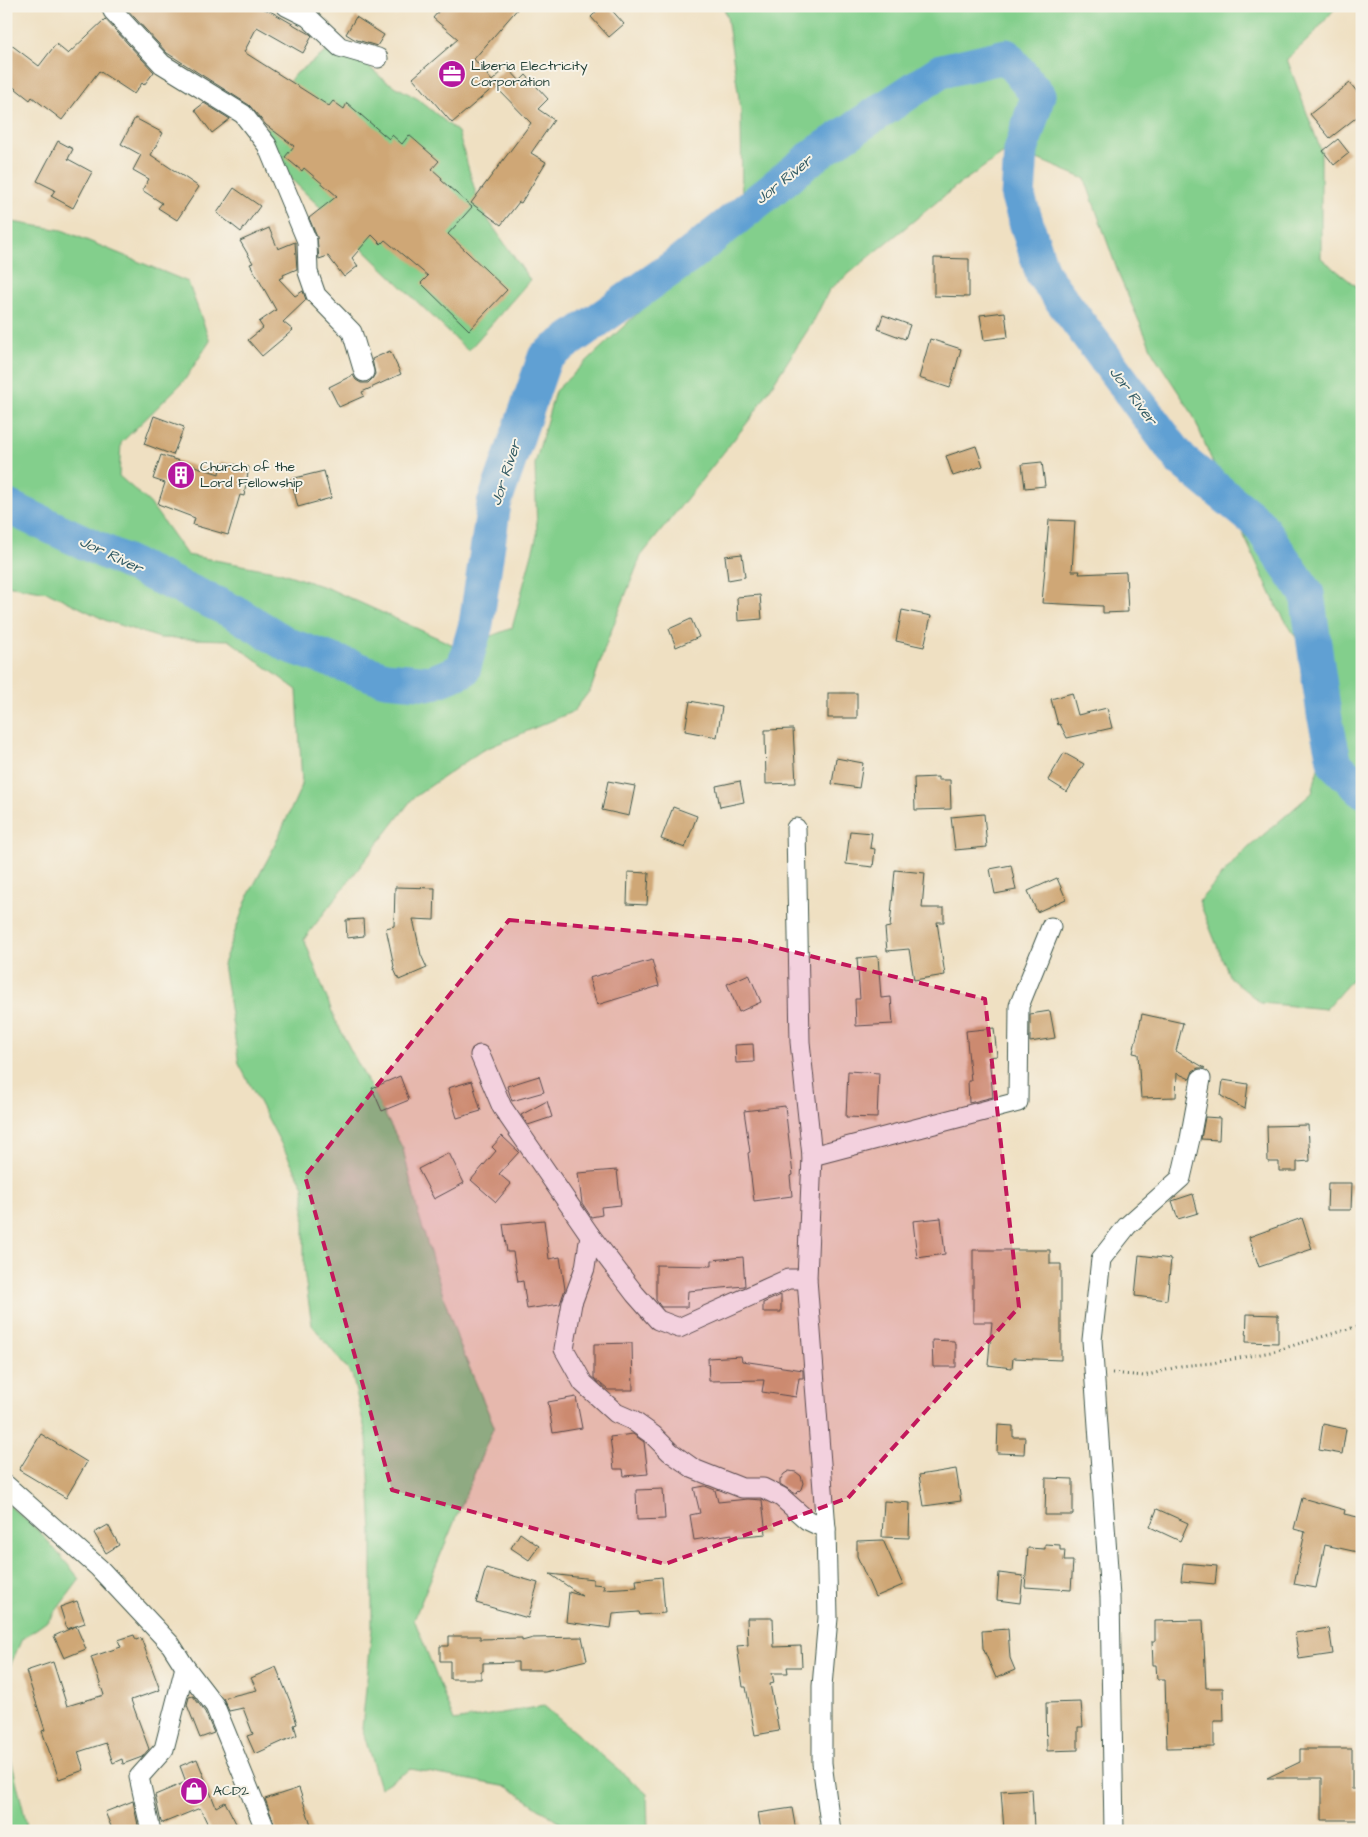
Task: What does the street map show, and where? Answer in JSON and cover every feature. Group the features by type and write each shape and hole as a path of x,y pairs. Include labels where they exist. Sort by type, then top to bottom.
{"street":[{"path":"111,6 113,11 162,64 243,114 267,146 306,241 308,272 316,295 352,332 364,372"},
{"path":"286,6 308,17 340,47 378,58"},
{"path":"796,828 800,1042 812,1156 807,1279 826,1529 828,1618 822,1686 822,1764 831,1831"},
{"path":"812,1156 1018,1102 1019,1006 1051,927"},
{"path":"480,1054 502,1107 590,1235 658,1320 679,1328 788,1279 807,1279"},
{"path":"1114,1831 1110,1598 1092,1340 1101,1259 1127,1226 1181,1178 1201,1079"},
{"path":"590,1235 585,1268 572,1303 564,1349 583,1382 616,1414 632,1420 653,1435 670,1452 694,1469 742,1488 763,1488 781,1498 807,1520 826,1529"},
{"path":"6,1486 99,1568 171,1645 185,1667 215,1706 266,1831"},
{"path":"151,1831 139,1777 164,1749 185,1667"}],"path":[{"path":"1094,1370 1144,1376 1181,1366 1212,1363 1272,1352 1362,1325"}],"highlighted area":[{"path":"509,920 749,941 985,999 1019,1307 848,1498 665,1564 392,1490 305,1176"}],"green space":[{"path":"723,6 1337,6 1311,37 1287,59 1321,151 1321,258 1362,291 1362,968 1326,1009 1261,1003 1230,978 1199,901 1240,855 1312,793 1328,727 1310,660 1277,607 1238,523 1192,413 1154,355 1120,278 1085,179 1011,148 955,187 829,290 813,322 751,418 641,556 608,639 591,689 574,711 481,751 413,798 304,939 336,1022 403,1149 418,1213 443,1295 459,1343 494,1426 414,1619 454,1721 544,1706 647,1794 648,1831 572,1831 508,1787 411,1769 380,1788 362,1728 372,1629 372,1533 367,1438 352,1375 312,1325 304,1271 304,1187 239,1064 223,964 248,896 272,851 302,785 297,690 229,640 160,638 107,621 48,592 6,585 6,221 62,230 188,282 210,341 184,381 121,443 119,476 150,503 187,555 280,572 330,589 460,648 512,628 537,535 535,464 555,391 742,215 741,112 727,17"},
{"path":"326,52 356,55 384,80 418,99 458,132 480,208 530,280 468,351 293,181 267,145 267,113 294,75"},
{"path":"6,1503 41,1533 80,1579 49,1620 22,1639 6,1675"},
{"path":"6,1739 26,1821 27,1831 6,1831"}],"building":[{"path":"124,6 255,6 270,11 310,34 312,36 303,53 257,27 244,52 329,106 333,101 344,109 347,103 389,139 392,135 402,144 409,135 439,161 432,169 442,178 441,180 472,207 448,234 507,290 469,330 421,283 428,276 385,240 381,244 372,235 352,258 358,266 344,277 328,256 319,259 317,237 309,218 337,196 304,168 302,171 285,157 294,146 266,125 249,105 167,53"},
{"path":"443,6 520,6 474,59 492,81 507,67 520,81 526,75 548,99 538,109 554,120 531,153 546,162 521,203 519,202 501,225 471,203 531,123 495,86 452,123 413,78 458,39 433,18"},
{"path":"602,6 608,6 624,24 609,37 591,17"},
{"path":"356,17 384,35 377,46 354,39 346,34"},
{"path":"105,19 154,72 134,94 99,71 62,120 32,97 30,100 6,81 6,41 39,66 56,44 68,54"},
{"path":"1350,83 1362,98 1362,113 1330,138 1310,114"},
{"path":"204,103 230,119 212,133 195,110"},
{"path":"135,118 163,133 151,155 199,187 177,220 158,208 162,203 142,190 149,179 133,170 141,155 121,144"},
{"path":"1338,139 1349,153 1334,165 1323,151"},
{"path":"58,141 73,149 68,159 92,172 73,208 51,196 55,190 37,181"},
{"path":"234,188 260,206 241,232 217,213"},
{"path":"269,228 278,249 295,242 297,269 283,275 284,277 279,279 295,296 303,291 306,300 283,322 293,330 262,356 248,340 263,328 259,322 276,310 250,264 253,263 240,241"},
{"path":"934,258 969,259 969,297 934,296"},
{"path":"1005,312 1008,337 984,340 980,315"},
{"path":"883,315 910,325 905,339 878,329"},
{"path":"930,339 961,349 950,388 919,378"},
{"path":"390,351 401,374 362,392 364,396 339,407 329,387 353,375 361,383 368,383 375,374 372,359"},
{"path":"154,416 184,427 173,455 144,444"},
{"path":"976,446 983,466 953,476 946,456"},
{"path":"161,455 219,474 221,462 249,467 244,496 240,495 228,535 193,525 195,518 158,504 165,483 153,479"},
{"path":"1042,462 1045,486 1025,488 1022,464"},
{"path":"324,471 331,498 298,507 291,479"},
{"path":"1049,520 1075,521 1072,571 1080,571 1079,574 1126,572 1128,612 1103,613 1103,606 1042,603"},
{"path":"742,554 745,577 728,580 725,556"},
{"path":"760,595 762,619 738,621 737,597"},
{"path":"902,610 931,616 924,647 896,641"},
{"path":"691,619 699,637 676,647 669,629"},
{"path":"828,693 857,693 857,718 828,718"},
{"path":"1072,693 1078,715 1107,708 1112,728 1067,738 1060,724 1058,725 1051,699"},
{"path":"690,701 722,707 717,737 685,731"},
{"path":"793,729 796,783 766,784 765,730"},
{"path":"1064,753 1084,764 1067,792 1048,780"},
{"path":"836,758 863,763 859,788 832,784"},
{"path":"938,777 938,780 950,780 951,809 915,810 914,778"},
{"path":"608,781 635,786 629,816 602,810"},
{"path":"740,781 744,802 720,807 716,786"},
{"path":"673,807 697,816 685,848 661,839"},
{"path":"984,814 987,847 955,850 951,817"},
{"path":"850,831 872,833 870,848 875,849 873,867 846,864"},
{"path":"1011,865 1016,890 995,894 990,869"},
{"path":"895,870 925,873 922,908 944,908 944,922 937,922 945,975 914,980 909,949 887,951 885,928 890,927"},
{"path":"628,872 649,873 647,905 627,904"},
{"path":"1057,878 1066,899 1037,912 1028,891"},
{"path":"395,887 435,888 434,920 413,919 421,955 427,968 399,980 393,967 386,928 394,926"},
{"path":"363,919 364,936 347,938 346,920"},
{"path":"878,956 881,998 891,997 893,1024 856,1026 855,999 860,999 857,958"},
{"path":"652,960 659,986 597,1005 589,978"},
{"path":"749,974 761,1002 739,1012 727,984"},
{"path":"1050,1011 1055,1038 1030,1042 1030,1014"},
{"path":"1142,1014 1183,1023 1176,1051 1205,1068 1198,1068 1193,1071 1190,1079 1177,1073 1176,1097 1141,1098 1138,1054 1133,1053"},
{"path":"994,1028 997,1056 989,1057 993,1097 969,1103 968,1081 971,1081 966,1031"},
{"path":"753,1044 754,1062 736,1063 735,1045"},
{"path":"848,1071 879,1073 877,1118 846,1117"},
{"path":"400,1076 409,1100 382,1111 372,1088"},
{"path":"539,1076 544,1092 512,1101 507,1086"},
{"path":"1223,1080 1248,1084 1245,1109 1221,1096"},
{"path":"472,1081 481,1111 457,1118 448,1088"},
{"path":"547,1101 552,1117 528,1125 521,1115"},
{"path":"785,1106 793,1175 790,1176 792,1196 754,1201 744,1111"},
{"path":"1205,1117 1220,1118 1219,1140 1201,1139"},
{"path":"1308,1125 1310,1161 1297,1162 1297,1171 1279,1171 1279,1162 1268,1162 1267,1126"},
{"path":"502,1136 519,1152 499,1174 511,1184 496,1202 471,1180 496,1151 492,1147"},
{"path":"449,1153 464,1183 434,1199 418,1169"},
{"path":"617,1170 621,1205 601,1207 602,1215 591,1217 582,1203 578,1173"},
{"path":"1328,1183 1352,1183 1351,1210 1327,1210"},
{"path":"1193,1194 1198,1213 1178,1219 1172,1201"},
{"path":"941,1218 945,1254 917,1258 913,1221"},
{"path":"1302,1218 1312,1249 1259,1267 1249,1237"},
{"path":"544,1220 549,1259 560,1257 565,1289 560,1304 527,1309 523,1281 518,1282 513,1252 507,1252 503,1224"},
{"path":"973,1250 1050,1250 1050,1264 1061,1264 1061,1360 1013,1358 1012,1368 988,1365 992,1322 973,1322"},
{"path":"1139,1255 1171,1259 1167,1300 1135,1296"},
{"path":"743,1257 745,1286 688,1291 687,1307 661,1307 656,1300 656,1265 712,1266 712,1260"},
{"path":"781,1295 781,1312 763,1312 763,1303"},
{"path":"1247,1314 1278,1315 1278,1343 1246,1342"},
{"path":"932,1340 954,1341 956,1344 956,1367 933,1367"},
{"path":"632,1343 633,1390 608,1390 594,1378 594,1344"},
{"path":"741,1356 742,1361 803,1370 803,1378 799,1378 796,1397 762,1392 764,1380 709,1381 708,1358"},
{"path":"576,1397 582,1428 553,1433 548,1402"},
{"path":"1323,1424 1346,1429 1342,1454 1319,1450"},
{"path":"998,1425 1013,1426 1013,1437 1025,1437 1024,1454 997,1453"},
{"path":"41,1434 87,1462 66,1498 19,1470"},
{"path":"633,1434 644,1442 648,1474 624,1476 623,1469 614,1469 610,1437"},
{"path":"956,1469 961,1501 924,1506 919,1475"},
{"path":"789,1471 796,1472 801,1476 803,1483 801,1489 796,1494 780,1484 784,1474"},
{"path":"1046,1478 1073,1479 1073,1515 1045,1515"},
{"path":"705,1486 715,1490 718,1502 748,1499 762,1500 766,1534 732,1537 732,1534 694,1540 690,1515 700,1513 694,1488"},
{"path":"663,1489 665,1519 637,1520 636,1490"},
{"path":"1302,1498 1345,1510 1344,1514 1362,1518 1362,1553 1325,1545 1316,1588 1294,1584 1305,1532 1294,1529"},
{"path":"884,1501 910,1503 909,1538 882,1537"},
{"path":"1157,1509 1188,1523 1180,1541 1150,1527"},
{"path":"108,1525 119,1545 106,1553 94,1533"},
{"path":"520,1533 539,1546 529,1560 511,1548"},
{"path":"883,1540 903,1585 875,1597 857,1556 857,1541"},
{"path":"1045,1544 1060,1545 1060,1550 1065,1550 1064,1561 1073,1561 1071,1590 1025,1587 1028,1548 1045,1549"},
{"path":"1183,1563 1217,1566 1215,1584 1181,1581"},
{"path":"486,1568 538,1583 528,1618 476,1603"},
{"path":"999,1573 1023,1576 1020,1603 997,1600"},
{"path":"550,1574 593,1579 593,1584 604,1585 603,1589 637,1587 636,1580 662,1577 665,1613 640,1615 639,1612 613,1614 611,1628 566,1622 569,1592 582,1596"},
{"path":"77,1601 85,1623 67,1629 60,1607"},
{"path":"747,1618 773,1618 774,1647 801,1646 802,1667 787,1667 788,1673 772,1673 774,1683 770,1684 779,1731 755,1735 746,1687 743,1687 737,1646 748,1645"},
{"path":"1203,1620 1206,1688 1223,1688 1224,1721 1214,1721 1214,1747 1167,1748 1165,1679 1157,1679 1156,1665 1153,1665 1152,1641 1155,1641 1155,1621"},
{"path":"76,1626 86,1649 64,1658 54,1636"},
{"path":"1329,1628 1333,1654 1299,1659 1295,1633"},
{"path":"1008,1629 1010,1658 1015,1670 996,1678 983,1648 982,1631"},
{"path":"134,1635 136,1640 141,1638 160,1690 131,1700 149,1749 142,1757 123,1764 122,1759 113,1763 106,1743 78,1752 84,1770 59,1779 42,1731 45,1730 26,1671 53,1662 67,1706 104,1695 91,1657 121,1647 118,1640"},
{"path":"449,1636 480,1636 480,1639 522,1638 522,1641 533,1638 582,1637 587,1660 545,1670 518,1670 518,1662 483,1663 481,1679 450,1679 450,1661 440,1661 440,1646 449,1646"},
{"path":"276,1667 290,1701 297,1724 294,1725 297,1735 255,1754 247,1736 253,1734 243,1708 229,1711 223,1698 257,1690 251,1678"},
{"path":"193,1696 205,1712 214,1733 200,1738 187,1705 189,1697"},
{"path":"1081,1702 1083,1727 1078,1727 1078,1750 1047,1751 1046,1703"},
{"path":"1300,1749 1352,1749 1352,1789 1362,1789 1362,1820 1322,1820 1322,1778 1267,1778 1300,1762"},
{"path":"197,1759 216,1807 225,1802 240,1831 211,1831 200,1808 163,1823 161,1822 155,1795 186,1782 180,1766"},
{"path":"299,1788 313,1831 277,1831 265,1799"},
{"path":"1032,1789 1034,1828 1004,1830 1001,1791"},
{"path":"133,1801 139,1830 113,1831 105,1812"},
{"path":"792,1808 796,1831 761,1831 758,1813"}],"waterway":[{"name":"Jor River","path":"6,506 236,613 288,645 385,679 431,683 463,670 476,624 494,504 545,357 685,259 816,154 941,71 1006,56 1038,95 1021,151 1018,197 1043,275 1181,460 1258,523 1307,594 1324,714 1335,764 1362,790"}],"place":[{"name":"Liberia Electricity Corporation","path":"452,74"},
{"name":"Church of the Lord Fellowship","path":"181,475"},
{"name":"ACD2","path":"194,1791"}]}
